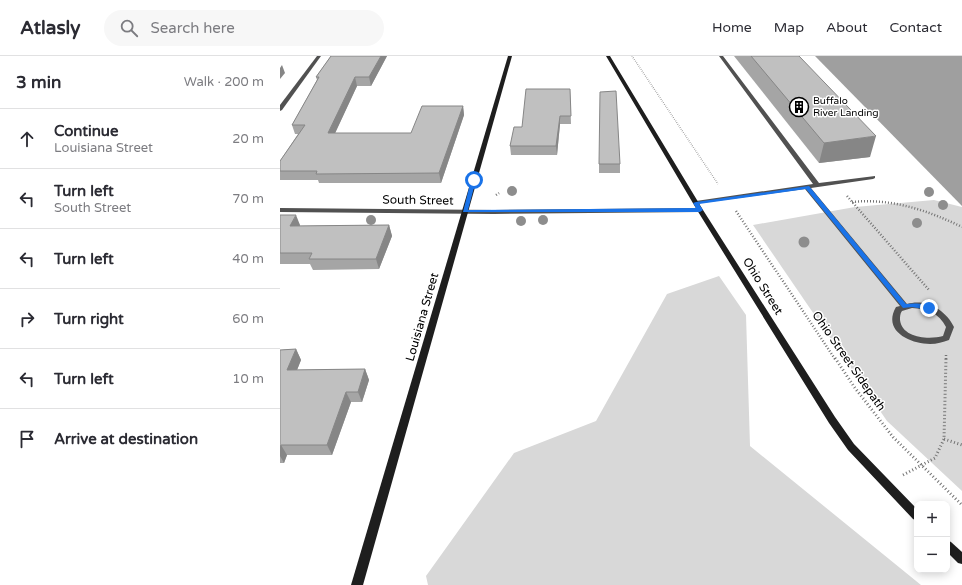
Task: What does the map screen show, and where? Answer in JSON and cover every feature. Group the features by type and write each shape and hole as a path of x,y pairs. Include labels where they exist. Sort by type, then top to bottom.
{"street":[{"path":"280,109 319,56"},
{"name":"Louisiana Street","path":"357,585 510,56"},
{"name":"Ohio Street","path":"608,56 698,207 832,420 852,447 914,513"},
{"path":"721,56 817,186"},
{"name":"South Street","path":"280,210 465,211 698,207 807,187 873,177"},
{"path":"807,187 905,307"},
{"path":"920,306 937,311 948,322 950,333 946,338 932,342 920,340 907,335 897,324 895,319 899,309 905,307 920,306"},
{"path":"950,548 962,559"}],"path":[{"path":"632,56 720,187"},
{"path":"845,193 929,291"},
{"path":"852,202 881,202 904,205 925,210 962,227"},
{"name":"Ohio Street Sidepath","path":"738,213 855,388 893,436 920,465 962,505"},
{"path":"900,476 934,458 944,439 946,355"},
{"path":"944,439 962,445"}],"shaded area":[{"path":"815,56 962,56 962,206"},
{"path":"934,200 962,207 962,491 887,421 753,225 855,207"},
{"path":"719,276 746,315 750,446 921,585 428,585 426,576 514,453 596,421 667,294"}],"building":[{"path":"331,56 381,56 369,77 355,77 328,133 411,133 422,106 463,106 439,173 316,174 317,171 280,171 280,161 305,125 292,125 319,77 316,77"},
{"path":"751,56 799,56 876,136 824,143"},
{"path":"526,89 570,89 571,116 560,116 556,146 510,146 514,127 522,127"},
{"path":"616,91 620,164 599,164 600,92"},
{"path":"280,215 296,215 290,226 389,225 376,259 309,259 312,253 280,253"},
{"path":"296,349 287,370 365,369 358,392 346,392 327,445 281,445 280,447 280,350"}],"place":[{"name":"Buffalo River Landing","path":"799,107"}],"route":[{"path":"474,180 465,211 700,210 696,203 807,187 905,307 912,305 929,308"}]}
